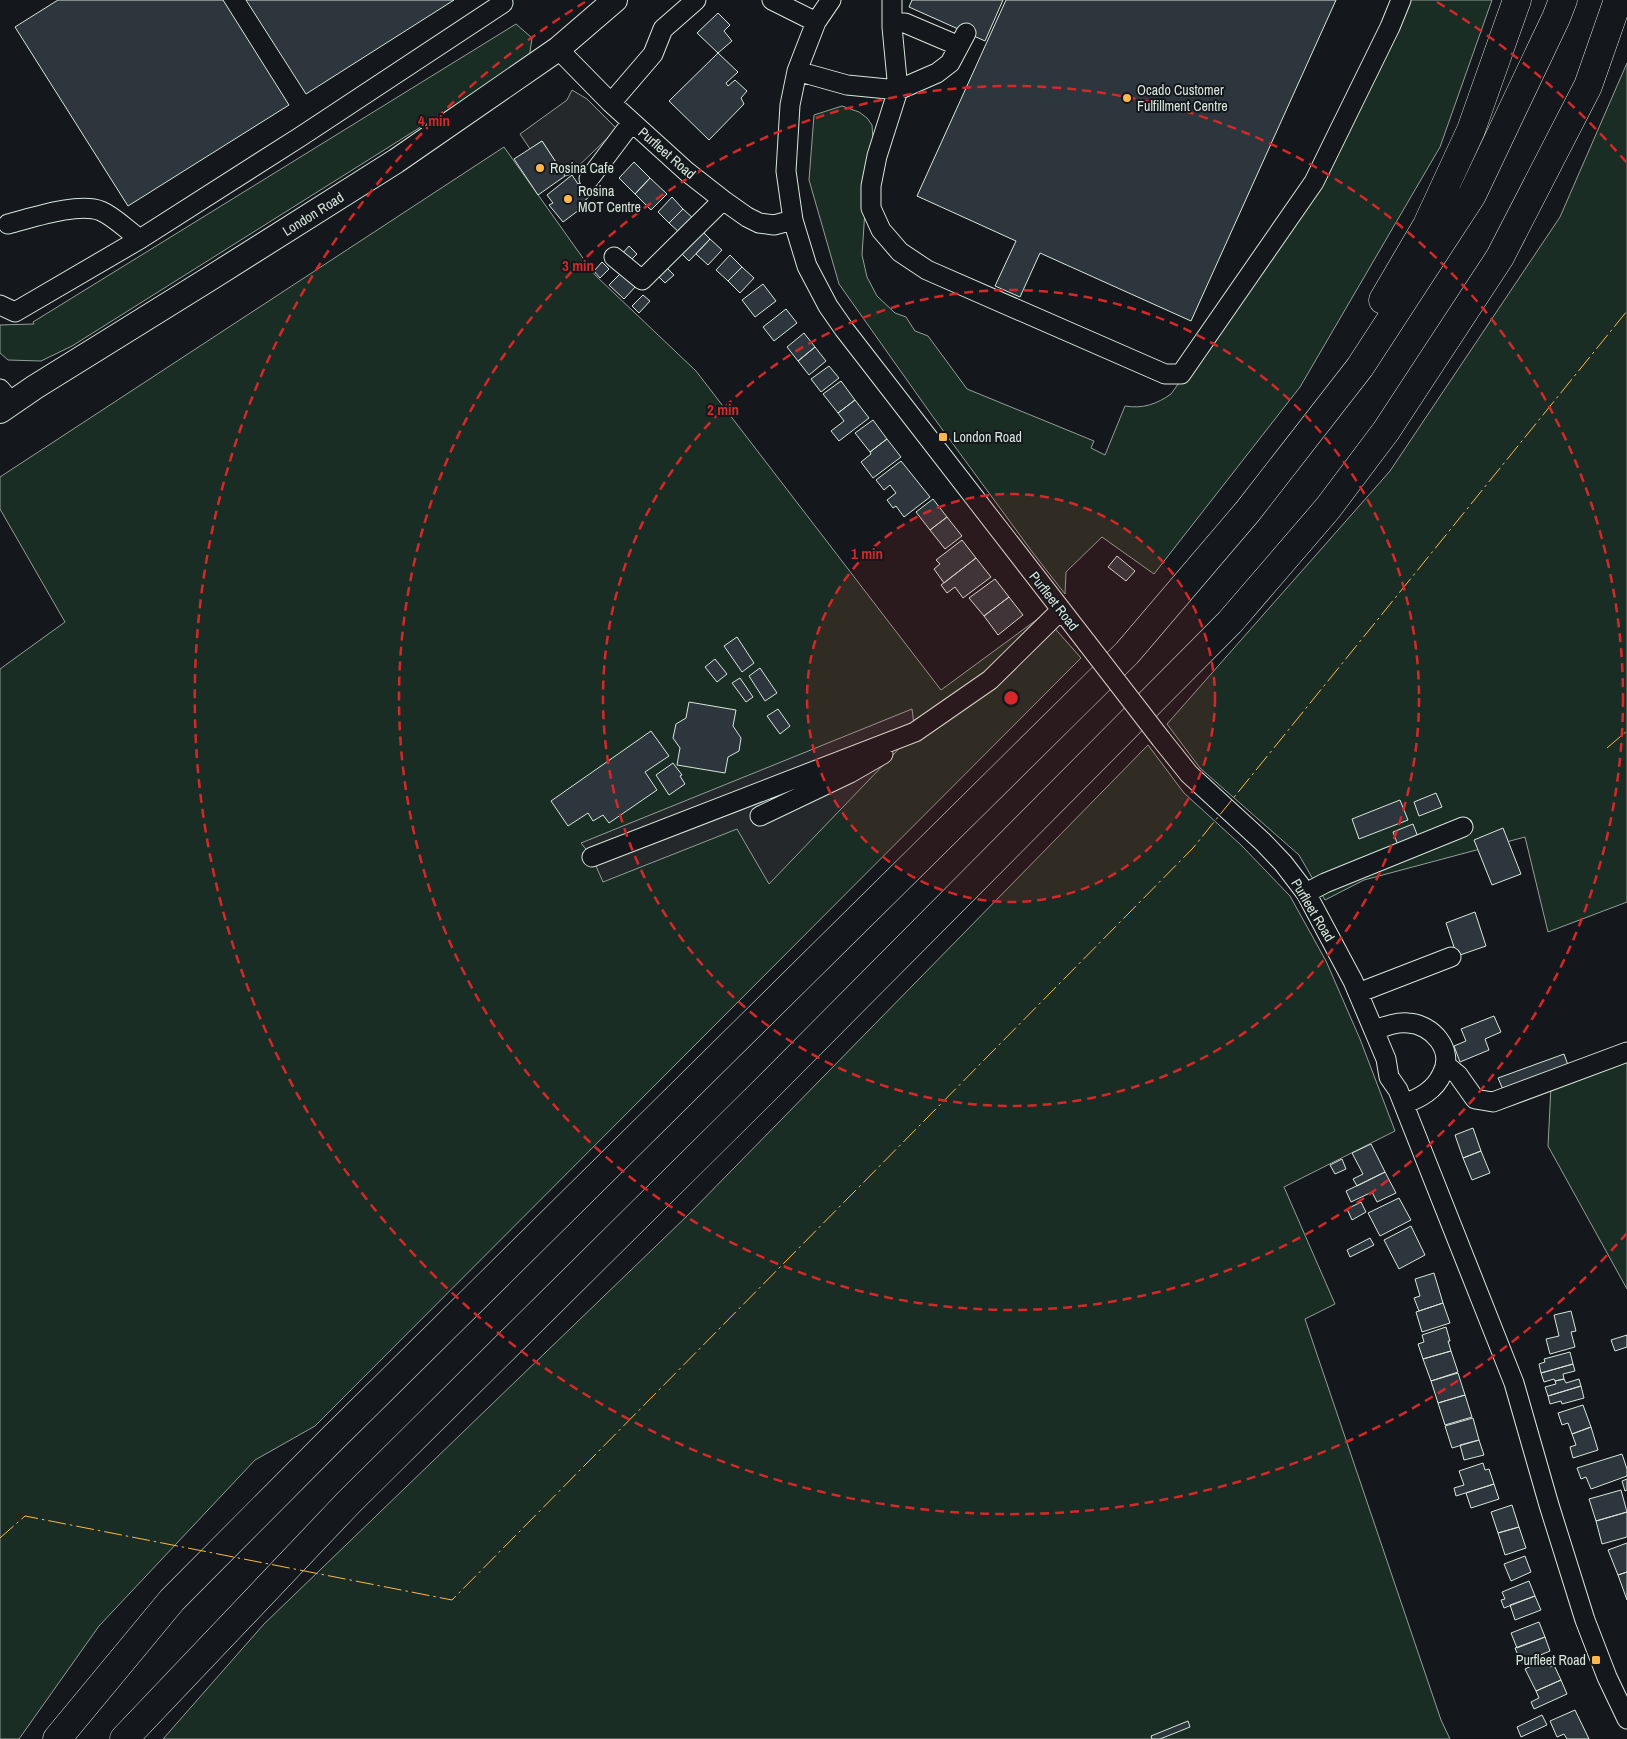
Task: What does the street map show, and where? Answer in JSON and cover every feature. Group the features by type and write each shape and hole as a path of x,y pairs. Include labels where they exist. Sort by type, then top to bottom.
{"highway":[{"path":"1360,367 1370,322 1428,225 1470,130 1517,0"},
{"path":"57,1739 179,1593 1127,653 1248,512 1360,367 1472,195 1563,0"},
{"path":"124,1739 349,1502 770,1085 1230,622 1328,508 1415,389 1500,257 1588,86 1618,0"},
{"path":"1588,86 1627,33"}],"main road":[{"name":"London Road","path":"4,401 396,161 558,49 615,0"}],"street":[{"path":"0,305 15,312 28,306 140,239 300,137 503,3 502,0"},
{"path":"611,103 653,54 663,29 696,0"},
{"path":"772,0 816,22"},
{"name":"Purfleet Road","path":"831,0 816,22 797,71 790,105 786,171 793,220 807,266 828,306 844,329 1161,739 1189,774 1283,863 1306,893 1358,992 1375,1030 1386,1059 1389,1077 1398,1090 1404,1104 1514,1383 1585,1620 1607,1677 1627,1719"},
{"path":"892,0 892,23 898,90 877,156 871,186 871,208 881,230 900,252 927,270 1165,374 1181,374 1314,182 1390,27 1401,0"},
{"path":"797,71 847,85 898,90 937,72 950,63 963,39 905,23 892,23"},
{"name":"Purfleet Road","path":"558,49 611,103 686,171 723,200 759,223 774,224 793,220"},
{"path":"589,179 632,122"},
{"path":"614,257 642,280 723,200"},
{"path":"8,224 66,211 88,209 102,212 140,239"},
{"path":"760,816 850,774 886,752 990,680 1061,610"},
{"path":"592,857 915,732"},
{"path":"1306,893 1325,883 1463,827"},
{"path":"1358,992 1451,957"},
{"path":"1375,1030 1396,1023 1417,1024 1435,1034 1445,1053 1446,1065 1443,1074 1435,1085 1417,1099 1404,1104"},
{"path":"1446,1065 1458,1075 1476,1099 1493,1102 1627,1052"}],"green space":[{"path":"1407,0 1492,0 1440,147 1300,387 1154,574 1102,537 1066,572 1065,594 931,414 839,284 809,180 814,115 842,106 859,112 872,125 873,140 868,165 862,255 867,277 877,296 895,313 906,317 915,331 928,336 967,389 1094,441 1091,448 1105,455 1125,406 1138,407 1150,405 1171,394 1307,205"},
{"path":"516,24 532,38 529,59 72,346 41,361 8,360 0,353 0,325 34,324 33,322"},
{"path":"1627,63 1627,902 1548,932 1525,837 1364,880 1325,900 1299,855 1200,768 1167,724 1390,471 1560,217"},
{"path":"504,147 595,275 696,371 941,690 1043,615 1081,658 315,1426 255,1460 99,1626 19,1739 0,1739 0,669 65,622 0,509 0,477"},
{"path":"1148,745 1184,793 1241,845 1290,896 1326,961 1360,1039 1395,1131 1284,1187 1335,1304 1305,1319 1441,1720 1450,1739 163,1739 264,1624 686,1217"},
{"path":"1627,1057 1627,1289 1548,1146 1551,1086"}],"shaded area":[{"path":"572,90 587,99 617,129 569,175 565,176 542,141 530,149 520,134 567,100"},
{"path":"912,709 915,732 769,884 737,829 603,882 592,857 581,843"}],"building":[{"path":"58,0 223,0 289,105 128,206 15,27"},
{"path":"246,0 454,0 306,94"},
{"path":"912,0 1003,0 985,41 909,7"},
{"name":"Ocado Customer Fulfillment Centre","path":"1006,0 1336,0 1191,321 1040,253 1020,297 995,286 1016,241 917,196"},
{"path":"718,13 730,25 724,31 732,41 718,53 697,33"},
{"path":"718,53 738,72 726,83 728,86 735,80 747,91 741,98 744,104 709,140 669,101"},
{"name":"Rosina Cafe","path":"542,141 565,176 538,195 514,159"},
{"path":"634,162 650,178 635,194 619,178"},
{"name":"Rosina MOT Centre","path":"572,175 578,184 586,179 595,192 577,207 579,210 563,222 549,205 553,203 547,195"},
{"path":"650,178 667,194 651,210 635,194"},
{"path":"672,197 683,209 669,223 658,212"},
{"path":"683,209 695,220 681,234 669,223"},
{"path":"699,228 710,239 689,261 678,250"},
{"path":"710,239 722,250 708,265 696,254"},
{"path":"629,246 637,254 629,262 621,255"},
{"path":"730,255 742,267 728,281 716,270"},
{"path":"602,262 609,269 600,278 594,271"},
{"path":"665,266 674,275 665,283 656,274"},
{"path":"742,267 754,278 740,293 728,281"},
{"path":"623,271 637,285 624,299 609,285"},
{"path":"763,284 776,301 755,317 742,300"},
{"path":"643,295 650,301 639,313 632,306"},
{"path":"786,309 797,323 774,341 763,327"},
{"path":"804,333 815,347 798,361 787,347"},
{"path":"815,347 826,361 809,375 798,361"},
{"path":"829,366 839,378 821,392 811,379"},
{"path":"841,381 855,400 838,413 823,394"},
{"path":"855,400 869,418 839,441 831,431 844,421 838,413"},
{"path":"873,420 887,439 870,452 855,433"},
{"path":"887,439 901,457 873,478 861,462 871,454 870,452"},
{"path":"901,461 930,497 904,517 896,506 893,508 887,500 896,493 890,485 884,490 876,480"},
{"path":"933,499 947,517 930,530 916,512"},
{"path":"947,517 962,536 945,549 930,530"},
{"path":"962,540 976,558 944,583 934,569 940,564 936,560"},
{"path":"1117,556 1135,571 1126,581 1108,567"},
{"path":"976,558 991,577 963,598 955,587 947,593 941,585"},
{"path":"995,579 1009,597 984,616 969,598"},
{"path":"1009,597 1023,615 998,635 984,616"},
{"path":"737,637 754,663 742,672 724,646"},
{"path":"715,659 727,674 717,682 705,667"},
{"path":"760,668 777,693 765,701 749,676"},
{"path":"740,678 753,697 746,702 732,683"},
{"path":"689,702 736,710 733,726 741,738 739,751 728,757 725,773 677,765 680,748 673,738 676,724 686,718"},
{"path":"778,709 790,726 780,734 767,716"},
{"path":"651,731 669,756 645,772 657,790 609,823 603,815 593,821 588,813 568,826 551,801"},
{"path":"673,763 682,775 680,776 685,784 669,795 656,775"},
{"path":"1436,793 1442,807 1419,816 1414,802"},
{"path":"1400,800 1408,820 1359,839 1352,819"},
{"path":"1413,824 1418,837 1398,845 1393,832"},
{"path":"1503,828 1521,874 1492,885 1474,840"},
{"path":"1475,912 1486,946 1457,956 1446,923"},
{"path":"1494,1016 1501,1032 1485,1039 1489,1050 1460,1062 1454,1046 1466,1041 1461,1029"},
{"path":"1564,1054 1569,1068 1504,1092 1498,1078"},
{"path":"1473,1128 1481,1151 1463,1158 1455,1135"},
{"path":"1371,1144 1385,1172 1357,1186 1353,1179 1363,1174 1352,1153"},
{"path":"1481,1151 1490,1173 1472,1180 1463,1158"},
{"path":"1342,1159 1346,1169 1335,1174 1330,1165"},
{"path":"1385,1172 1396,1193 1377,1202 1372,1192 1351,1202 1346,1191"},
{"path":"1399,1198 1411,1220 1380,1236 1368,1213"},
{"path":"1361,1202 1366,1212 1352,1220 1347,1209"},
{"path":"1411,1226 1425,1255 1399,1269 1384,1240"},
{"path":"1370,1238 1374,1245 1350,1257 1347,1250"},
{"path":"1434,1273 1443,1303 1419,1311 1414,1298 1420,1296 1415,1279"},
{"path":"1443,1303 1450,1323 1422,1332 1416,1312"},
{"path":"1571,1311 1576,1331 1571,1332 1575,1347 1550,1354 1546,1339 1559,1336 1554,1315"},
{"path":"1446,1327 1451,1351 1423,1359 1418,1344 1424,1342 1422,1335"},
{"path":"1627,1335 1627,1347 1615,1351 1611,1340"},
{"path":"1451,1351 1458,1372 1431,1381 1423,1359"},
{"path":"1570,1352 1573,1364 1541,1373 1539,1364 1545,1362 1544,1359"},
{"path":"1573,1364 1575,1371 1563,1374 1564,1379 1544,1382 1541,1373"},
{"path":"1458,1373 1465,1395 1438,1403 1431,1381"},
{"path":"1564,1379 1566,1383 1579,1379 1581,1386 1548,1396 1545,1387 1556,1384 1555,1381"},
{"path":"1581,1386 1584,1398 1562,1404 1561,1401 1550,1404 1548,1396"},
{"path":"1465,1395 1472,1417 1445,1425 1438,1403"},
{"path":"1583,1405 1591,1427 1572,1434 1568,1423 1562,1425 1558,1413"},
{"path":"1473,1418 1479,1440 1452,1448 1445,1426"},
{"path":"1591,1427 1598,1450 1573,1458 1570,1447 1576,1445 1572,1434"},
{"path":"1479,1440 1484,1455 1464,1460 1460,1445"},
{"path":"1622,1454 1627,1469 1627,1476 1591,1489 1586,1477 1581,1479 1577,1468"},
{"path":"1483,1463 1485,1470 1489,1469 1494,1484 1456,1496 1454,1488 1464,1485 1459,1471"},
{"path":"1627,1479 1627,1490 1625,1491 1622,1481"},
{"path":"1494,1484 1499,1499 1471,1508 1466,1493"},
{"path":"1621,1490 1627,1512 1596,1521 1589,1499"},
{"path":"1512,1505 1519,1527 1498,1533 1491,1512"},
{"path":"1627,1512 1627,1537 1602,1544 1596,1521"},
{"path":"1519,1527 1526,1548 1505,1555 1498,1533"},
{"path":"1627,1543 1627,1572 1618,1575 1608,1550"},
{"path":"1525,1556 1531,1572 1511,1581 1504,1564"},
{"path":"1627,1572 1627,1600 1618,1575"},
{"path":"1529,1581 1535,1596 1504,1608 1501,1600 1505,1599 1502,1592"},
{"path":"1535,1596 1541,1610 1515,1620 1510,1605"},
{"path":"1539,1622 1545,1637 1517,1648 1511,1633"},
{"path":"1545,1637 1550,1651 1521,1663 1515,1648"},
{"path":"1546,1659 1550,1667 1554,1665 1561,1680 1536,1691 1525,1669"},
{"path":"1561,1680 1567,1694 1534,1709 1531,1702 1539,1698 1536,1691"},
{"path":"1575,1710 1589,1739 1567,1739 1564,1734 1557,1737 1550,1721"},
{"path":"1542,1715 1547,1725 1521,1737 1517,1727"},
{"path":"1188,1721 1190,1727 1160,1739 1152,1739 1151,1736"}],"power":[{"path":"0,1538 25,1516 452,1600 1193,848 1627,311"},
{"path":"1607,748 1627,731"}],"place":[{"name":"Ocado Customer Fulfillment Centre","path":"1127,98"},
{"name":"Rosina Cafe","path":"540,168"},
{"name":"Rosina MOT Centre","path":"568,199"},
{"name":"London Road","path":"943,437"},
{"name":"Purfleet Road","path":"1596,1660"}]}
